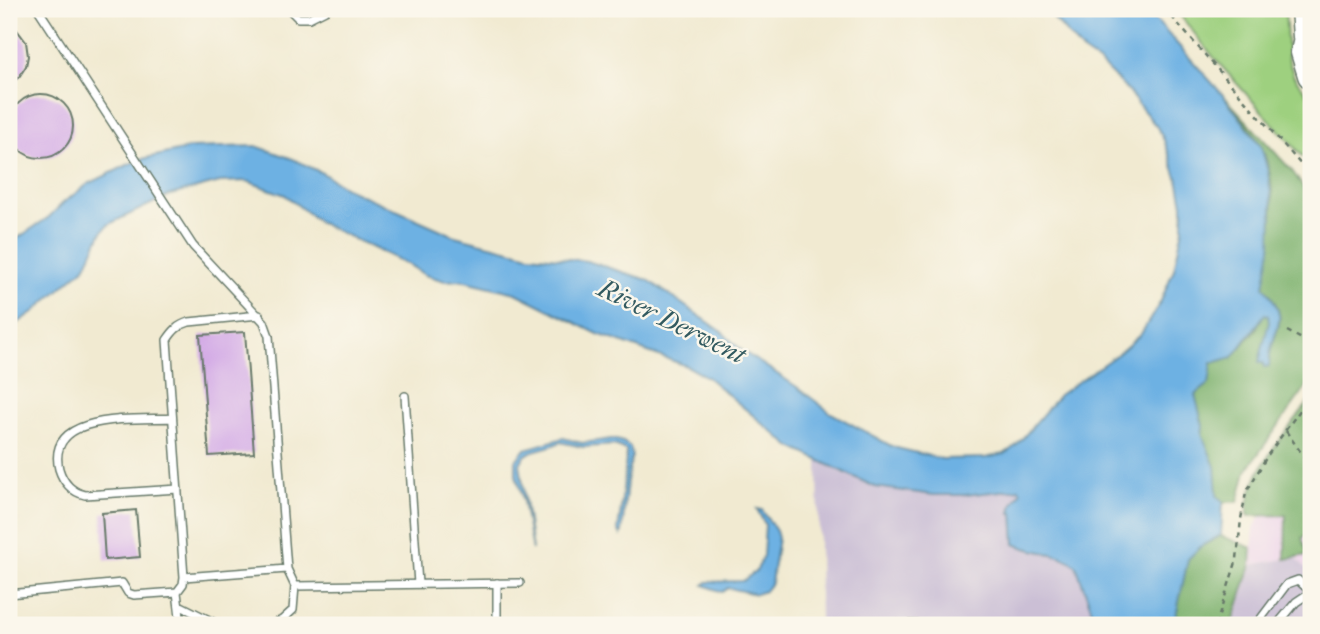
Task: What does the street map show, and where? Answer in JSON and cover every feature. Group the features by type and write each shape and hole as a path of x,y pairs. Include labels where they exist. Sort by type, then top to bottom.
{"highway":[{"path":"1308,63 1311,21"}],"street":[{"path":"1298,9 1299,34 1308,63"}],"lane":[{"path":"38,9 193,246 264,322 269,336 287,569 295,586 293,610 271,625"},
{"path":"289,9 298,18 304,19 327,9"},
{"path":"181,625 177,592 184,577 167,340 181,324 259,315"},
{"path":"405,396 418,584"},
{"path":"172,418 97,422 77,427 69,432 62,442 58,455 59,467 68,486 85,495 178,489"},
{"path":"184,577 287,569"},
{"path":"1256,625 1287,583 1298,580 1311,592 1296,601 1281,620 1283,625"},
{"path":"9,594 122,583 128,593 134,595 177,592"},
{"path":"497,583 497,625"},
{"path":"295,586 520,583"},
{"path":"179,605 224,625"},
{"path":"865,625 931,625"}],"path":[{"path":"1165,9 1311,176"},
{"path":"1304,166 1311,160"},
{"path":"1287,331 1311,344"},
{"path":"1216,625 1237,559 1246,494 1262,463 1311,395"},
{"path":"1286,431 1311,463"}],"shaded area":[{"path":"1311,445 1311,574 1296,557 1251,565 1254,527"},
{"path":"818,460 845,474 887,489 957,495 1019,489 1021,492 1013,504 1015,544 1032,550 1055,553 1076,565 1097,625 820,625"},
{"path":"1296,557 1311,574 1311,625 1233,625 1251,565"}],"green space":[{"path":"1175,9 1285,9 1288,58 1294,77 1311,98 1311,150 1303,157 1215,59"},
{"path":"1222,94 1293,172 1311,199 1311,380 1246,471 1238,502 1223,502 1217,496 1215,467 1202,434 1203,426 1195,395 1209,384 1212,363 1233,357 1256,329 1264,314 1269,315 1269,322 1259,362 1268,366 1280,318 1273,299 1264,286 1272,216 1271,180 1267,162 1257,139"},
{"path":"1311,399 1311,446 1307,457 1306,497 1311,502 1311,517 1307,522 1311,533 1302,538 1308,555 1285,559 1286,515 1248,516 1249,501 1260,470"},
{"path":"1221,536 1252,548 1251,565 1232,625 1174,625 1188,559 1201,546"}],"water":[{"name":"River Derwent","path":"1046,9 1146,9 1222,94 1261,146 1268,172 1272,204 1271,249 1264,286 1278,310 1278,326 1269,366 1264,367 1263,362 1259,362 1269,322 1268,315 1265,314 1233,357 1212,363 1209,384 1195,395 1203,426 1202,434 1215,467 1217,496 1223,502 1221,535 1201,546 1188,559 1174,625 1097,625 1076,565 1054,554 1015,544 1011,513 1021,492 1019,489 965,495 934,495 875,487 791,447 707,377 687,366 598,334 516,293 425,275 320,223 285,195 247,181 220,182 170,195 109,224 101,233 86,266 35,311 9,329 9,244 49,217 88,184 138,160 191,148 256,146 293,159 346,188 455,236 530,255 587,261 648,280 831,413 893,447 942,459 985,458 1004,454 1017,445 1059,395 1119,353 1141,334 1161,301 1174,269 1183,228 1183,204 1179,183 1157,127 1126,89 1099,62 1080,49"},
{"path":"563,438 582,443 612,439 630,447 632,455 622,532 621,535 618,529 626,450 614,445 583,447 560,442 527,454 520,464 532,550 516,475 516,460 525,449"},
{"path":"757,509 762,510 778,538 771,583 765,591 756,594 728,588 722,592 704,585 707,582 743,581 757,570 763,556 765,525"}],"building":[{"path":"9,24 26,42 28,56 26,66 19,77 9,85"},
{"path":"35,94 47,94 64,103 71,114 71,138 64,149 47,158 35,158 23,153 14,144 9,132 9,120 14,108 23,99"},
{"path":"245,332 254,453 209,456 200,335"},
{"path":"136,510 140,557 105,560 102,513"}]}
